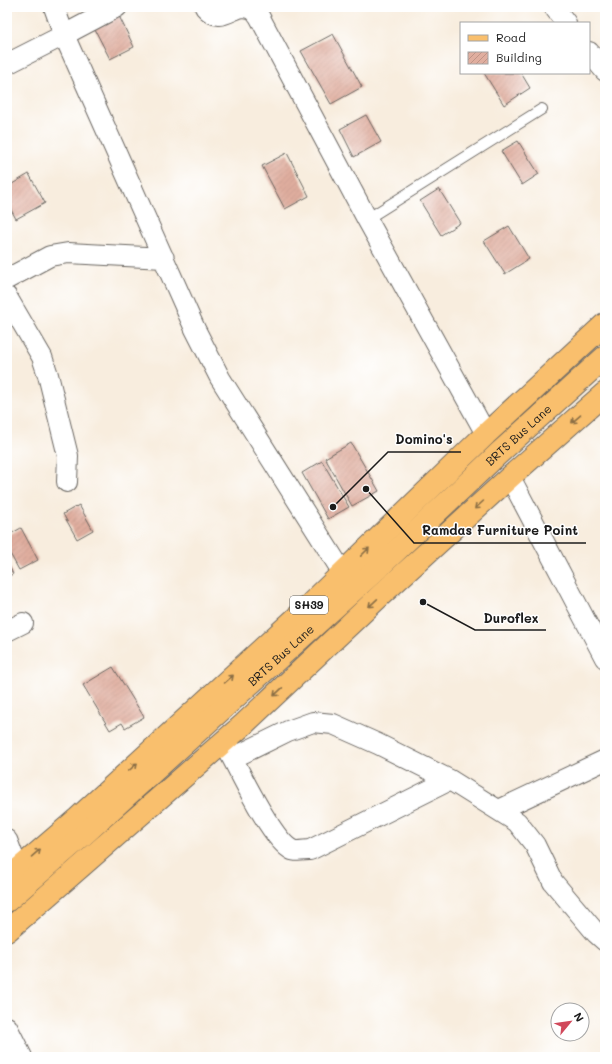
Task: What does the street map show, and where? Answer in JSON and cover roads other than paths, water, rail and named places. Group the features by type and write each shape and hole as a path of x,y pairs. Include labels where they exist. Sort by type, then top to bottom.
{"main road":[{"name":"SH39","path":"13,874 89,807 292,622 486,434 605,324"},
{"name":"BRTS Bus Lane","path":"7,901 81,837 373,572 498,454 605,357"},
{"path":"7,931 228,750 510,477 605,393"}],"street":[{"path":"54,7 64,34 195,329 220,378 343,572"},
{"path":"7,64 117,7"},
{"path":"205,7 213,14 220,16 240,8 253,8 259,16 367,219 486,434"},
{"path":"554,7 565,22"},
{"path":"590,53 605,71"},
{"path":"7,279 50,256 68,253 164,258"},
{"path":"7,297 42,357 46,369 68,456 67,482"},
{"path":"510,477 605,658"},
{"path":"450,780 310,850 293,851 283,844 260,810 228,750 313,722 333,724 378,744 450,780 517,822 536,845 553,882 596,933 605,941"},
{"path":"499,810 605,760"},
{"path":"7,840 13,874"},
{"path":"7,1027 22,1057"}],"lane":[{"path":"367,219 542,109"}],"place":[{"name":"Ramdas Furniture Point","path":"366,489"},
{"name":"Domino's","path":"333,507"},
{"name":"Duroflex","path":"423,602"}]}
